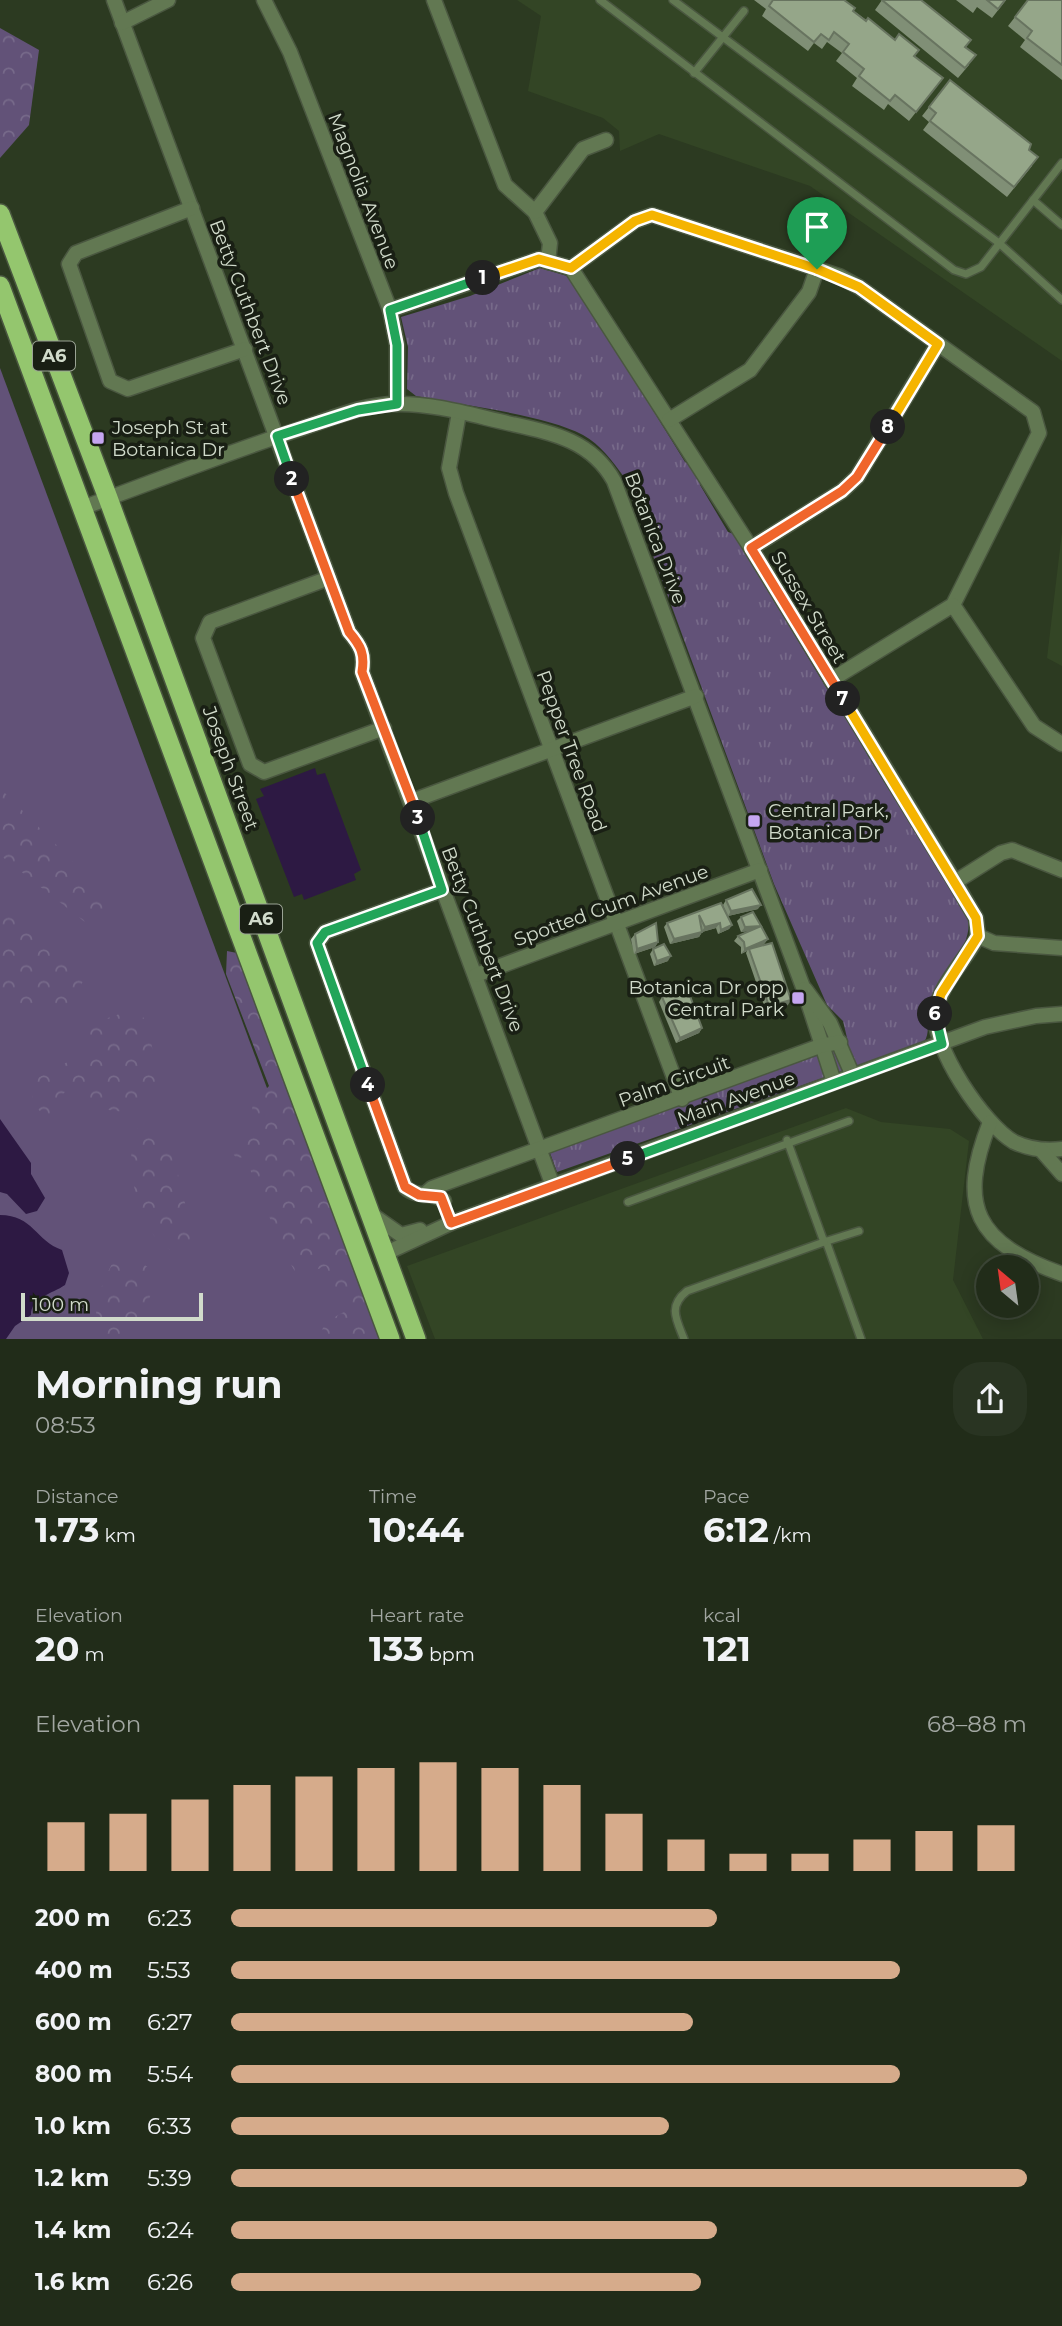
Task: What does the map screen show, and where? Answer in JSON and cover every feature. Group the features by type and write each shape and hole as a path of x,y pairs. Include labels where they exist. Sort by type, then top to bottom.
{"highway":[{"name":"Joseph Street","path":"0,214 108,498 416,1339"},
{"name":"A6","path":"0,286 390,1339"}],"street":[{"name":"Betty Cuthbert Drive","path":"114,0 349,632 361,646 365,658 362,672 553,1186"},
{"path":"122,23 168,0"},
{"name":"Magnolia Avenue","path":"264,0 290,52 390,310 397,345 397,404"},
{"path":"434,0 505,184 535,212 550,243 548,262"},
{"path":"535,212 583,149 606,140"},
{"path":"192,208 76,253 69,264 110,382 128,389 244,349"},
{"path":"390,310 539,259 571,268 635,221 652,215 817,269 859,287 1033,412 1039,433 953,605 831,680"},
{"name":"Sussex Street","path":"571,268 751,548 955,881 976,918 978,936"},
{"path":"669,420 750,370 809,292 817,269"},
{"path":"751,548 842,491 857,477 938,344"},
{"name":"Botanica Drive","path":"82,508 277,436 358,410 397,404 459,413 560,436 577,442 599,458 614,481 695,696 803,987 820,1046 834,1082"},
{"name":"Pepper Tree Road","path":"459,413 449,468 456,493 682,1099"},
{"path":"329,578 210,622 203,638 250,764 264,772 384,728"},
{"path":"953,605 1034,726 1062,744"},
{"path":"412,801 695,696"},
{"path":"955,881 1000,853 1012,850 1062,870"},
{"name":"Spotted Gum Avenue","path":"476,975 760,870"},
{"path":"442,890 325,932 317,943 405,1187 411,1192 434,1195 444,1201 451,1223"},
{"path":"1062,948 994,943 978,936 938,1003 935,1019 955,1074 990,1122 1015,1142 1041,1150 1062,1149"},
{"name":"Botanica Drive","path":"803,987 831,1023 853,1076"},
{"name":"Main Avenue","path":"384,1254 451,1223 834,1082 1007,1021 1062,1014"},
{"name":"Palm Circuit","path":"424,1195 432,1188 682,1099 820,1046 840,1042"},
{"path":"990,1122 972,1186 978,1215 995,1237 1026,1259 1062,1274"},
{"path":"1041,1150 1062,1174"},
{"path":"444,1201 455,1182"},
{"name":"Main Avenue","path":"369,1213 401,1235 422,1230 428,1232"}],"lane":[{"path":"600,0 954,270 966,274 975,271 1062,163"},
{"path":"673,0 999,243 1062,300"},
{"path":"694,73 744,11"},
{"path":"1033,200 1062,225"},
{"path":"628,1202 849,1121"},
{"path":"788,1142 862,1339"},
{"path":"684,1339 674,1311 678,1299 687,1291 859,1231"}],"shaded area":[{"path":"517,0 1062,0 1062,361 810,186 659,134 620,151 619,131 603,118 528,91 541,16"},
{"path":"1062,532 1062,666 1047,658"},
{"path":"315,768 317,775 325,773 361,870 354,874 356,880 304,900 302,894 294,897 256,799 264,796 260,789"},
{"path":"846,1108 881,1122 950,1129 969,1141 953,1280 983,1339 435,1339 407,1266"},
{"path":"0,1119 31,1163 31,1174 45,1198 37,1211 26,1214 7,1194 0,1192"},
{"path":"0,1215 20,1219 46,1241 62,1250 69,1273 65,1285 38,1300 31,1315 15,1326 6,1339 0,1339"}],"green space":[{"path":"0,28 39,50 29,125 0,158"},
{"path":"540,268 567,276 578,289 685,462 692,466 701,480 700,485 728,532 734,534 827,689 834,693 868,756 968,916 966,939 929,1005 924,1042 557,1172 550,1153 848,1042 843,1021 827,1005 774,884 624,477 595,444 567,428 503,411 416,396 407,389 408,347 401,317 470,296"},
{"path":"0,368 360,1339 0,1339"},
{"path":"0,788 112,901 95,930 0,855"},
{"path":"0,906 64,948 83,981 67,1003 58,1008 36,1009 0,994"},
{"path":"227,951 237,953 385,1339 320,1339 325,1325 346,1311 326,1266 298,1277 282,1248 245,1157 236,1158 231,1150 232,1142 253,1127 252,1104 269,1086 226,974"},
{"path":"137,1008 147,1023 160,1085 151,1096 142,1105 131,1110 109,1110 98,1106 78,1088 69,1088 63,1094 68,1113 50,1119 40,1111 34,1103 32,1081 101,1044 101,1035 83,1042 73,1030"},
{"path":"152,1114 174,1158 195,1244 184,1257 163,1245 152,1232 143,1216 132,1177 134,1139 140,1124"},
{"path":"134,1257 149,1268 154,1286 139,1326 144,1339 95,1339 98,1298 108,1271 114,1260"}],"building":[{"path":"773,0 844,0 855,8 853,11 866,21 868,18 895,40 899,34 919,50 914,56 943,78 916,112 895,95 890,101 859,76 864,69 843,52 849,44 834,32 829,40 821,34 814,42 769,6"},
{"path":"882,0 921,0 971,40 965,47 976,55 965,68"},
{"path":"987,0 1005,0 998,9"},
{"path":"1028,0 1062,0 1062,65 1027,38 1032,31 1015,17"},
{"path":"950,80 1031,144 1029,150 1038,157 1014,187 930,121 936,113 929,107"},
{"path":"752,889 761,905 731,911 726,900"},
{"path":"721,903 732,925 721,930 720,923 705,927 699,915 702,932 674,939 667,923"},
{"path":"753,912 761,926 745,927 741,917"},
{"path":"656,923 658,942 637,949 635,934"},
{"path":"761,926 768,939 745,949 744,942 738,936"},
{"path":"772,943 791,1000 769,1006 749,949"},
{"path":"664,944 671,956 657,961 653,949"},
{"path":"687,988 702,1028 680,1038 662,997"}],"place":[{"name":"Joseph St at Botanica Dr","path":"98,438"},
{"name":"Central Park, Botanica Dr","path":"754,821"},
{"name":"Botanica Dr opp Central Park","path":"798,998"}],"route":[{"path":"652,215 817,269 859,287 938,344 857,477 842,491 751,548 976,918 978,936 941,994 935,1013 942,1044 451,1223 441,1197 419,1195 405,1187 317,943 325,932 442,890 412,801 362,672 365,658 361,646 349,632 277,436 358,410 397,404 397,345 390,310 539,259 571,268 635,221 652,215"}]}
